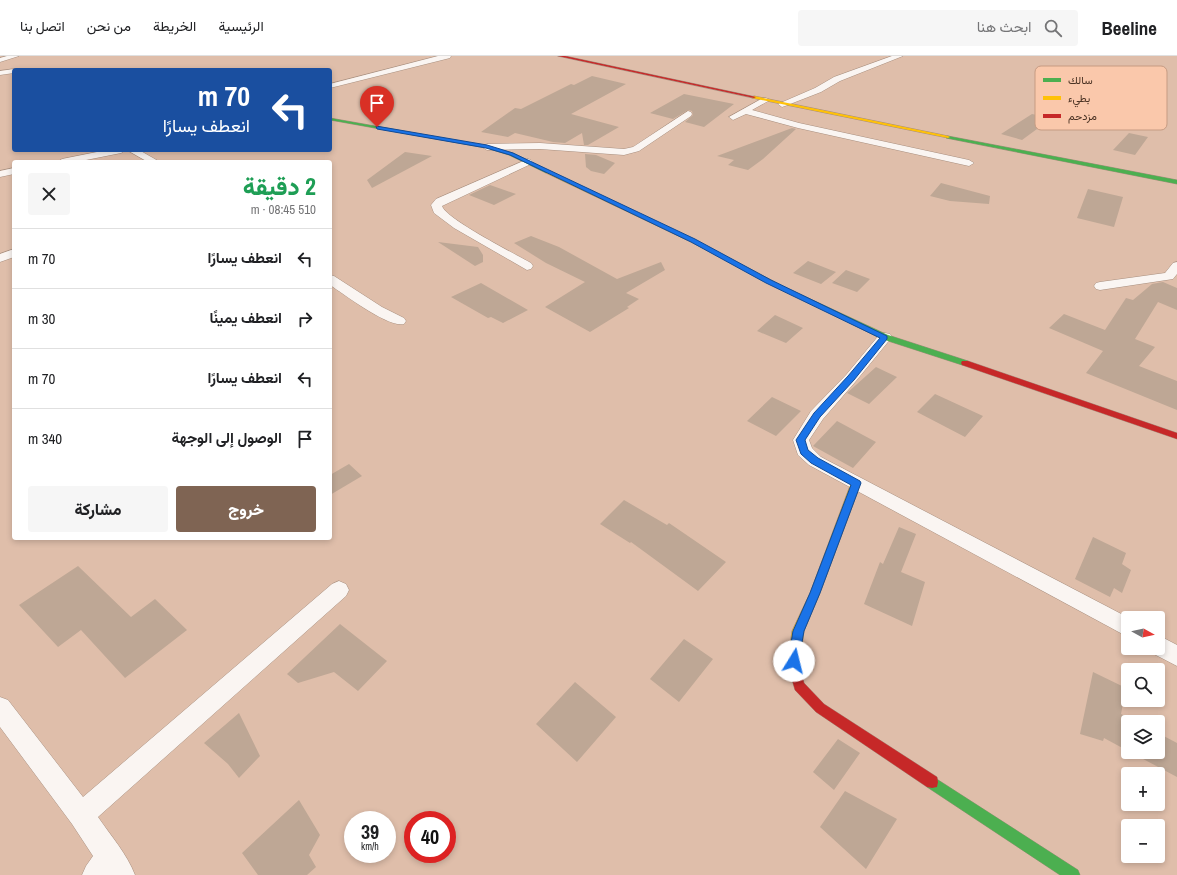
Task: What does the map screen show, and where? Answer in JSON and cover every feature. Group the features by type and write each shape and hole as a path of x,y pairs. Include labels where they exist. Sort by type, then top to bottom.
{"street":[{"path":"0,60 16,56"},
{"path":"332,85 447,56"},
{"path":"560,56 899,128 1107,167 1177,182"},
{"path":"782,104 818,90 837,79 899,56"},
{"path":"372,67 381,73"},
{"path":"0,72 12,71"},
{"path":"733,117 766,100"},
{"path":"746,111 798,125 969,163"},
{"path":"487,147 540,146 624,152 636,149 688,114"},
{"path":"332,119 487,147 512,154 693,241 768,281 885,337 1177,436"},
{"path":"72,160 112,152"},
{"path":"136,152 151,160"},
{"path":"527,266 458,226 438,212 436,205 440,201 528,162"},
{"path":"0,174 12,171"},
{"path":"0,258 12,254"},
{"path":"1100,286 1169,276 1177,266"},
{"path":"332,280 377,310 398,321"},
{"path":"885,337 851,378 817,415 801,440 804,452 815,461 1121,624"},
{"path":"856,483 815,593 798,631 794,661 799,686 820,708 1073,875"},
{"path":"80,815 339,590"},
{"path":"1165,649 1177,656"},
{"path":"0,708 80,815 109,869"}],"building":[{"path":"592,76 626,84 571,114 619,127 588,145 584,145 582,133 565,143 553,142 515,133 508,137 481,132 515,108 521,109 571,84 574,85"},
{"path":"684,94 734,104 704,127 685,122 693,115 692,111 688,110 673,119 650,113"},
{"path":"1032,114 1035,115 1036,130 1022,140 1001,134"},
{"path":"792,128 796,129 763,159 748,170 728,165 734,160 717,156"},
{"path":"1129,133 1148,137 1135,155 1113,150"},
{"path":"405,152 432,156 372,188 367,180"},
{"path":"585,154 596,155 615,163 604,174 591,171 586,167"},
{"path":"941,183 990,196 989,204 950,201 930,196"},
{"path":"490,185 516,194 494,205 469,195"},
{"path":"1088,189 1123,197 1114,227 1077,218"},
{"path":"531,236 559,247 617,279 661,262 665,270 626,293 639,299 627,307 629,308 590,332 545,307 585,282 546,263 514,243"},
{"path":"438,242 478,247 483,255 483,262 475,266"},
{"path":"808,261 836,272 821,284 793,273"},
{"path":"846,270 870,279 857,292 832,283"},
{"path":"1163,282 1177,288 1177,310 1158,302 1135,339 1155,347 1139,366 1177,381 1177,410 1086,373 1103,351 1049,328 1064,314 1105,330 1126,298 1133,300 1152,284"},
{"path":"481,283 528,310 503,323 491,317 488,318 451,297"},
{"path":"775,315 803,328 786,343 757,331"},
{"path":"876,367 897,377 869,404 847,393"},
{"path":"935,394 983,416 965,437 917,412"},
{"path":"772,397 801,411 776,436 747,421"},
{"path":"837,421 876,442 853,468 813,446"},
{"path":"349,464 362,476 332,494 332,474"},
{"path":"624,500 667,525 669,523 726,562 698,591 631,542 630,543 600,524"},
{"path":"899,527 916,534 901,572 925,582 912,626 864,604 880,562 883,564"},
{"path":"1093,537 1126,553 1122,564 1131,570 1122,593 1114,588 1110,597 1075,579"},
{"path":"78,566 131,617 155,599 187,630 125,678 81,630 58,647 19,605"},
{"path":"340,624 387,661 358,691 334,672 298,683 287,674"},
{"path":"684,639 713,659 679,702 650,679"},
{"path":"1093,672 1121,686 1121,707 1122,707 1121,714 1123,715 1121,715 1121,747 1104,738 1103,741 1080,734"},
{"path":"575,682 616,717 577,762 536,724"},
{"path":"239,713 260,756 239,778 228,764 204,743"},
{"path":"1165,737 1177,743 1177,777 1165,771 1165,767 1158,767 1143,759 1165,759"},
{"path":"838,739 860,753 834,790 813,772"},
{"path":"845,791 897,819 866,869 820,827"},
{"path":"299,800 320,835 309,855 316,867 307,875 258,875 242,853"}],"traffic: fast":[{"path":"332,119 487,147 511,154 548,172"},
{"path":"948,137 1177,182"},
{"path":"791,292 885,337 965,363"},
{"path":"932,782 1073,875"}],"traffic: slow":[{"path":"754,97 948,137"},
{"path":"548,172 693,241 791,292"},
{"path":"797,676 794,661 798,631 815,593 856,483"}],"traffic: jam":[{"path":"560,56 754,97"},
{"path":"965,363 1177,436"},
{"path":"797,676 799,686 820,708 932,782"}],"route":[{"path":"377,127 487,147 512,154 693,241 768,281 885,337 851,378 817,415 801,440 804,452 815,461 856,483 815,593 798,631 794,661"}]}
